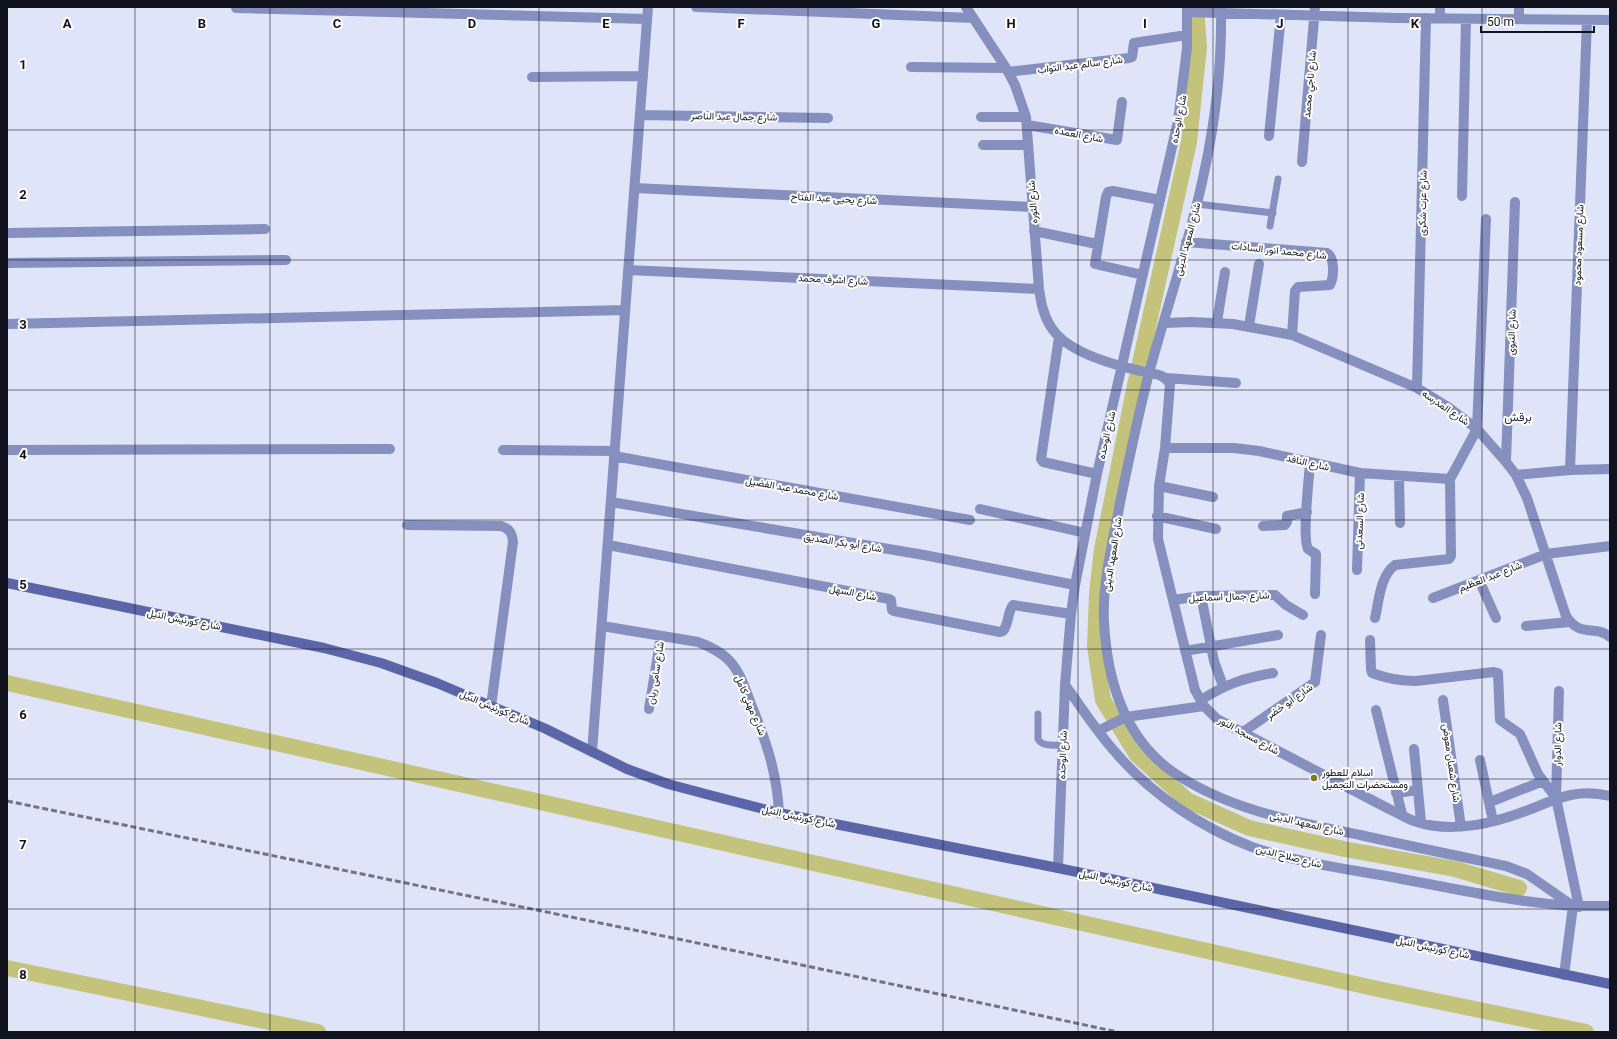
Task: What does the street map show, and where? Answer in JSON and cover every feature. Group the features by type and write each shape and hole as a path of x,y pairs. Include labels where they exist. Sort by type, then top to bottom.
{"main road":[{"name":"شارع كورنيش النيل","path":"7,583 324,648 381,663 437,683 544,728 627,769 668,784 779,812 1058,868 1610,984"}],"street":[{"path":"592,752 648,7"},
{"path":"696,7 973,18"},
{"name":"شارع الثوره","path":"966,7 1007,70 1015,85 1026,121 1039,289 1043,310 1051,327 1059,337 1087,354 1122,367"},
{"path":"1397,7 1397,18"},
{"path":"1440,7 1440,18"},
{"path":"1519,7 1519,19"},
{"path":"236,8 433,11 647,19"},
{"path":"1187,9 1225,10 1281,15 1315,11 1397,18 1610,20"},
{"name":"شارع الوحده","path":"1058,868 1065,685 1070,614 1097,474 1178,121 1184,85 1187,9"},
{"name":"شارع المعهد الدينى","path":"1225,10 1216,109 1197,204 1149,373 1122,493 1105,586 1104,620 1107,653 1113,686 1126,717 1144,745 1168,768 1197,786 1227,800 1284,819 1506,866 1527,874 1576,906"},
{"name":"شارع ناجي محمد","path":"1302,162 1315,11"},
{"path":"1269,136 1281,15"},
{"name":"شارع عزت شكرى","path":"1417,388 1426,18"},
{"path":"1462,196 1466,19"},
{"name":"شارع مسعود محمود","path":"1570,470 1587,20"},
{"name":"شارع سالم عبد التواب","path":"1007,70 1129,58 1132,57 1134,43 1187,35"},
{"path":"911,67 1007,70"},
{"path":"532,77 643,76"},
{"name":"شارع العمده","path":"1026,121 1117,140 1122,102"},
{"name":"شارع جمال عبد الناصر","path":"640,114 828,118"},
{"path":"981,117 1026,121"},
{"path":"984,145 1028,145"},
{"name":"شارع يحيى عبد الفتاح","path":"635,188 1032,207"},
{"path":"1143,275 1097,266 1094,264 1108,192 1160,200"},
{"name":"شارع النبوى","path":"1506,462 1515,202"},
{"path":"1376,618 1384,581 1390,569 1396,566 1449,559 1451,556 1450,479 1477,429 1486,219"},
{"path":"7,233 265,229"},
{"path":"1034,231 1097,244"},
{"name":"شارع محمد انور السادات","path":"1186,242 1328,253 1333,260 1330,285 1298,287 1296,291 1292,335"},
{"path":"7,263 286,260"},
{"path":"1249,326 1259,264"},
{"name":"شارع اشرف محمد","path":"628,270 1039,289"},
{"path":"1217,322 1225,272"},
{"path":"7,324 625,310"},
{"name":"شارع المدرسه","path":"1164,323 1217,322 1249,326 1292,335 1417,388 1448,407 1477,429 1516,475 1527,498 1566,616 1570,622"},
{"path":"1059,337 1041,459 1044,462 1097,474"},
{"path":"1122,367 1160,374 1166,378 1236,383"},
{"name":"شارع مسجد النور","path":"1166,378 1170,384 1171,392 1159,486 1157,516 1158,539 1195,690 1203,703 1217,719 1402,814 1421,822 1442,827 1461,827 1493,821 1535,807 1556,798 1577,793 1610,796"},
{"name":"شارع النافد","path":"1165,448 1234,448 1259,451 1360,473 1399,477 1450,479"},
{"path":"7,450 390,449"},
{"name":"شارع محمد عبد الفضيل","path":"503,450 615,453 970,520"},
{"path":"1310,463 1307,512 1307,546 1308,549 1316,554 1315,594"},
{"path":"1516,475 1570,470 1610,469"},
{"name":"شارع السعدنى","path":"1357,570 1360,473"},
{"path":"1399,477 1400,523"},
{"path":"1159,486 1213,497"},
{"name":"شارع أبو بكر الصديق","path":"611,502 916,553 1075,585"},
{"path":"980,509 1085,533"},
{"path":"1263,526 1284,525 1287,522 1287,516 1307,512"},
{"path":"1157,516 1216,529"},
{"path":"408,525 501,526 508,528 513,534 492,706"},
{"name":"شارع السهل","path":"608,545 889,599 891,600 892,610 894,611 1000,632 1004,631 1006,628 1010,608 1013,605 1070,614"},
{"name":"شارع عبد العظيم","path":"1433,598 1546,554 1610,546"},
{"path":"1479,580 1496,618"},
{"name":"شارع جمال اسماعيل","path":"1172,600 1201,596 1275,595 1286,605 1303,615"},
{"path":"1201,596 1211,647 1223,686"},
{"path":"1526,626 1570,622 1584,630 1600,631 1610,637"},
{"name":"شارع مهني كامل","path":"602,626 698,642 711,647 723,655 733,665 740,677 768,747 776,779 779,812"},
{"path":"1186,651 1278,635"},
{"name":"شارع أبو خضر","path":"1243,732 1315,682 1321,635"},
{"name":"شارع سامى ريان","path":"649,710 661,636"},
{"path":"1370,640 1372,673 1382,676 1405,681 1416,681 1494,672 1498,673 1499,717 1503,723 1520,734 1538,774 1556,798 1576,906 1564,975"},
{"path":"1098,731 1126,717 1203,703 1223,686 1247,677 1272,673"},
{"name":"شارع صلاح الدين","path":"1065,685 1098,731 1117,754 1146,783 1179,808 1214,829 1252,846 1294,859 1476,893 1535,903 1576,906"},
{"name":"شارع الدوار","path":"1556,798 1559,691"},
{"name":"شارع شعبان معوض","path":"1443,700 1461,827"},
{"path":"1376,710 1402,814"},
{"path":"1414,749 1421,822"},
{"path":"1480,760 1493,821"},
{"path":"1490,802 1543,781"},
{"path":"1396,793 1418,790"},
{"path":"1576,906 1610,906"}],"lane":[{"path":"1270,226 1278,179"},
{"path":"1197,204 1273,213"},
{"path":"1038,714 1038,738 1040,742 1043,744 1063,745"}],"waterway":[{"path":"1196,7 1199,47 1189,142 1134,390 1102,549 1097,594 1095,646 1103,700 1137,755 1187,800 1249,828 1344,849 1455,869 1519,888"},
{"path":"7,683 1378,989 1586,1032"},
{"path":"7,968 318,1032"}],"railway":[{"path":"7,801 712,946 1118,1032"}],"place":[{"name":"اسلام للعطور ومستحضرات التجميل","path":"1314,778"}],"district":[{"name":"برقش","path":"1518,417"}]}
